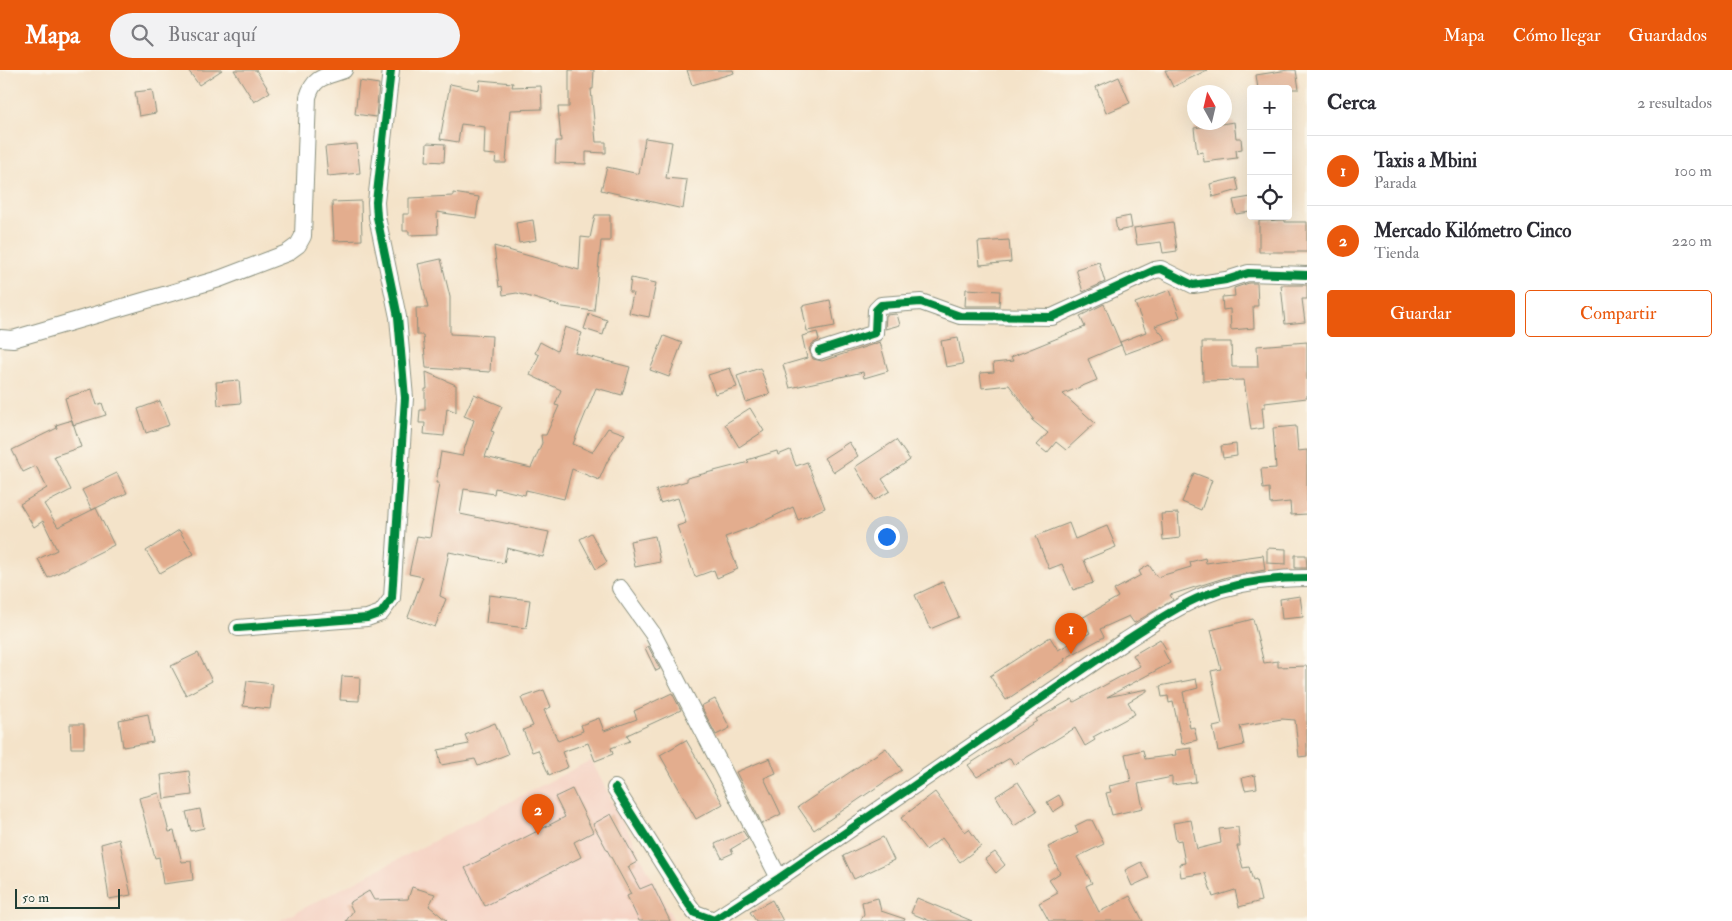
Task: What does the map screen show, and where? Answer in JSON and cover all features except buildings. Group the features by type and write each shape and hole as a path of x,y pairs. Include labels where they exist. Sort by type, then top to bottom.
{"street":[{"path":"0,338 13,339 219,279 293,249 298,245 303,236 308,97 311,85 318,79 344,70"},
{"path":"238,628 368,618 388,607 392,598 405,398 398,317 377,217 376,202 391,70"},
{"path":"819,350 875,333 876,310 881,305 921,302 960,316 1052,317 1155,270 1162,269 1193,285 1226,280 1248,272 1307,275"},
{"path":"615,788 695,914 714,920 779,878 1125,641 1169,614 1205,595 1234,586 1273,578 1307,578"},
{"path":"620,588 652,634 779,878"}],"shaded area":[{"path":"591,760 674,921 279,921"}],"cycle path":[{"path":"238,628 367,618 381,613 392,598 405,398 398,317 377,217 376,202 391,70"},
{"path":"819,351 875,333 876,310 881,305 921,302 960,316 1052,317 1155,270 1161,269 1193,285 1226,280 1248,273 1307,275"},
{"path":"615,788 689,905 695,913 714,920 779,878 1125,641 1174,610 1205,595 1242,584 1268,580 1307,578"}],"place":[{"name":"Taxis a Mbini","path":"1071,654"},
{"name":"Mercado Kilómetro Cinco","path":"538,835"}]}
